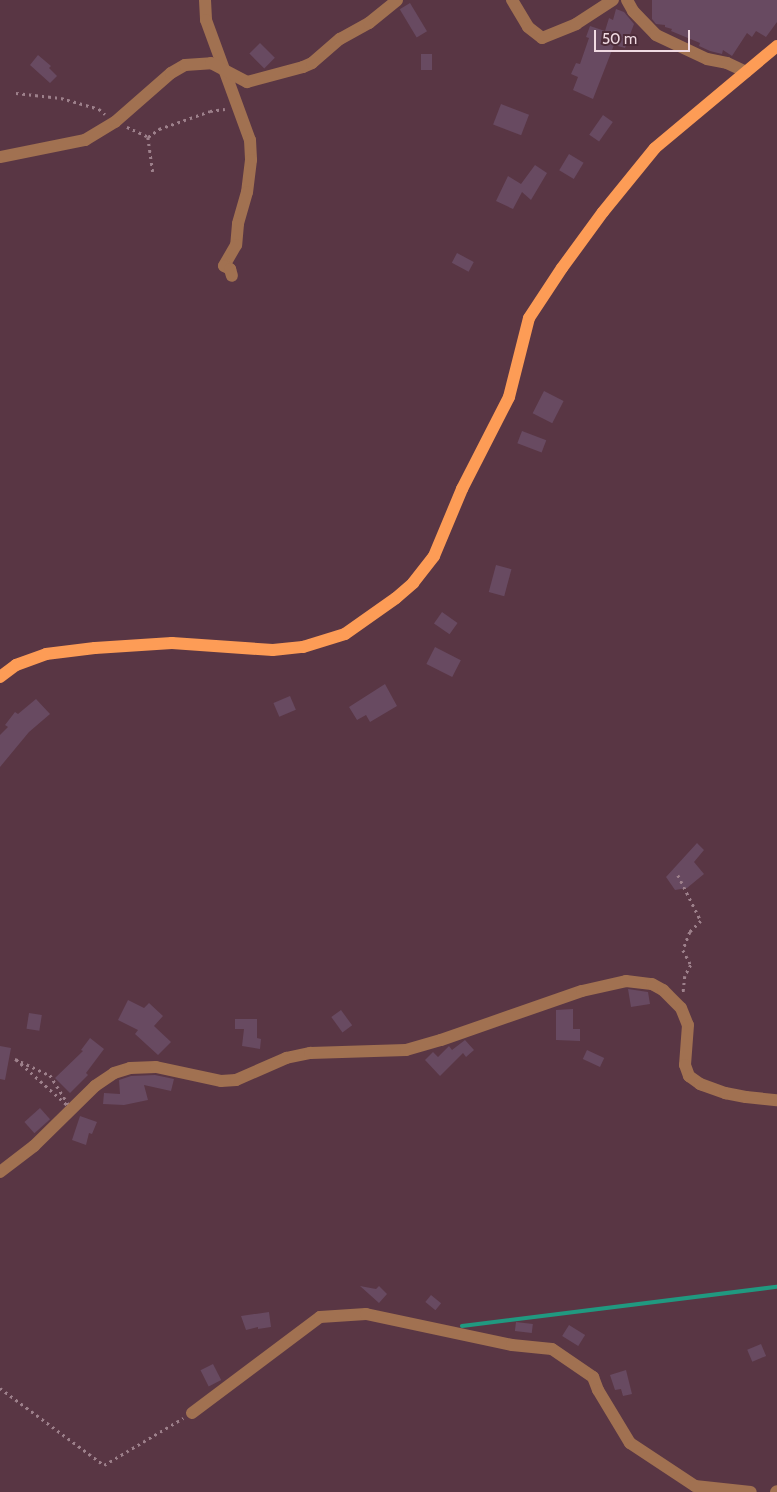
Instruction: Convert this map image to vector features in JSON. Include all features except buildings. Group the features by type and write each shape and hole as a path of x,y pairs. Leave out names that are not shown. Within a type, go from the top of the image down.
{"main road":[{"path":"0,677 16,665 38,656 86,648 172,643 273,650 303,647 345,634 396,598 413,583 434,556 462,489 508,397 525,327 540,301 603,212 641,163 655,148 777,46"}],"street":[{"path":"205,0 206,20 250,140 251,160 236,245 224,266 230,269 232,276"},
{"path":"0,157 85,140 115,122 171,74 185,65 211,63 225,68 235,77 247,82 303,67 312,63 340,39 369,23 397,0"},
{"path":"512,0 528,27 542,38 576,24 612,0"},
{"path":"628,0 633,11 656,35 707,59 727,63 746,72"},
{"path":"0,1172 34,1146 101,1081 114,1073 130,1068 156,1067 221,1081 236,1080 286,1058 325,1052 406,1050 425,1046 514,1013 612,983 641,981 652,984 663,990 680,1008 688,1025 685,1065 689,1076 700,1084 725,1093 777,1100"},
{"path":"192,1413 320,1317 366,1314 512,1345 552,1349 593,1377 598,1390 630,1443 695,1486 751,1492"}],"path":[{"path":"148,137 159,129 210,111 237,108"},
{"path":"678,875 701,921 690,932 683,950 690,965 685,976 680,1008"},
{"path":"15,1059 50,1075 71,1109 22,1065 15,1059"},
{"path":"0,1388 104,1465 177,1422"}],"waterway":[{"path":"462,1326 777,1287"}]}
